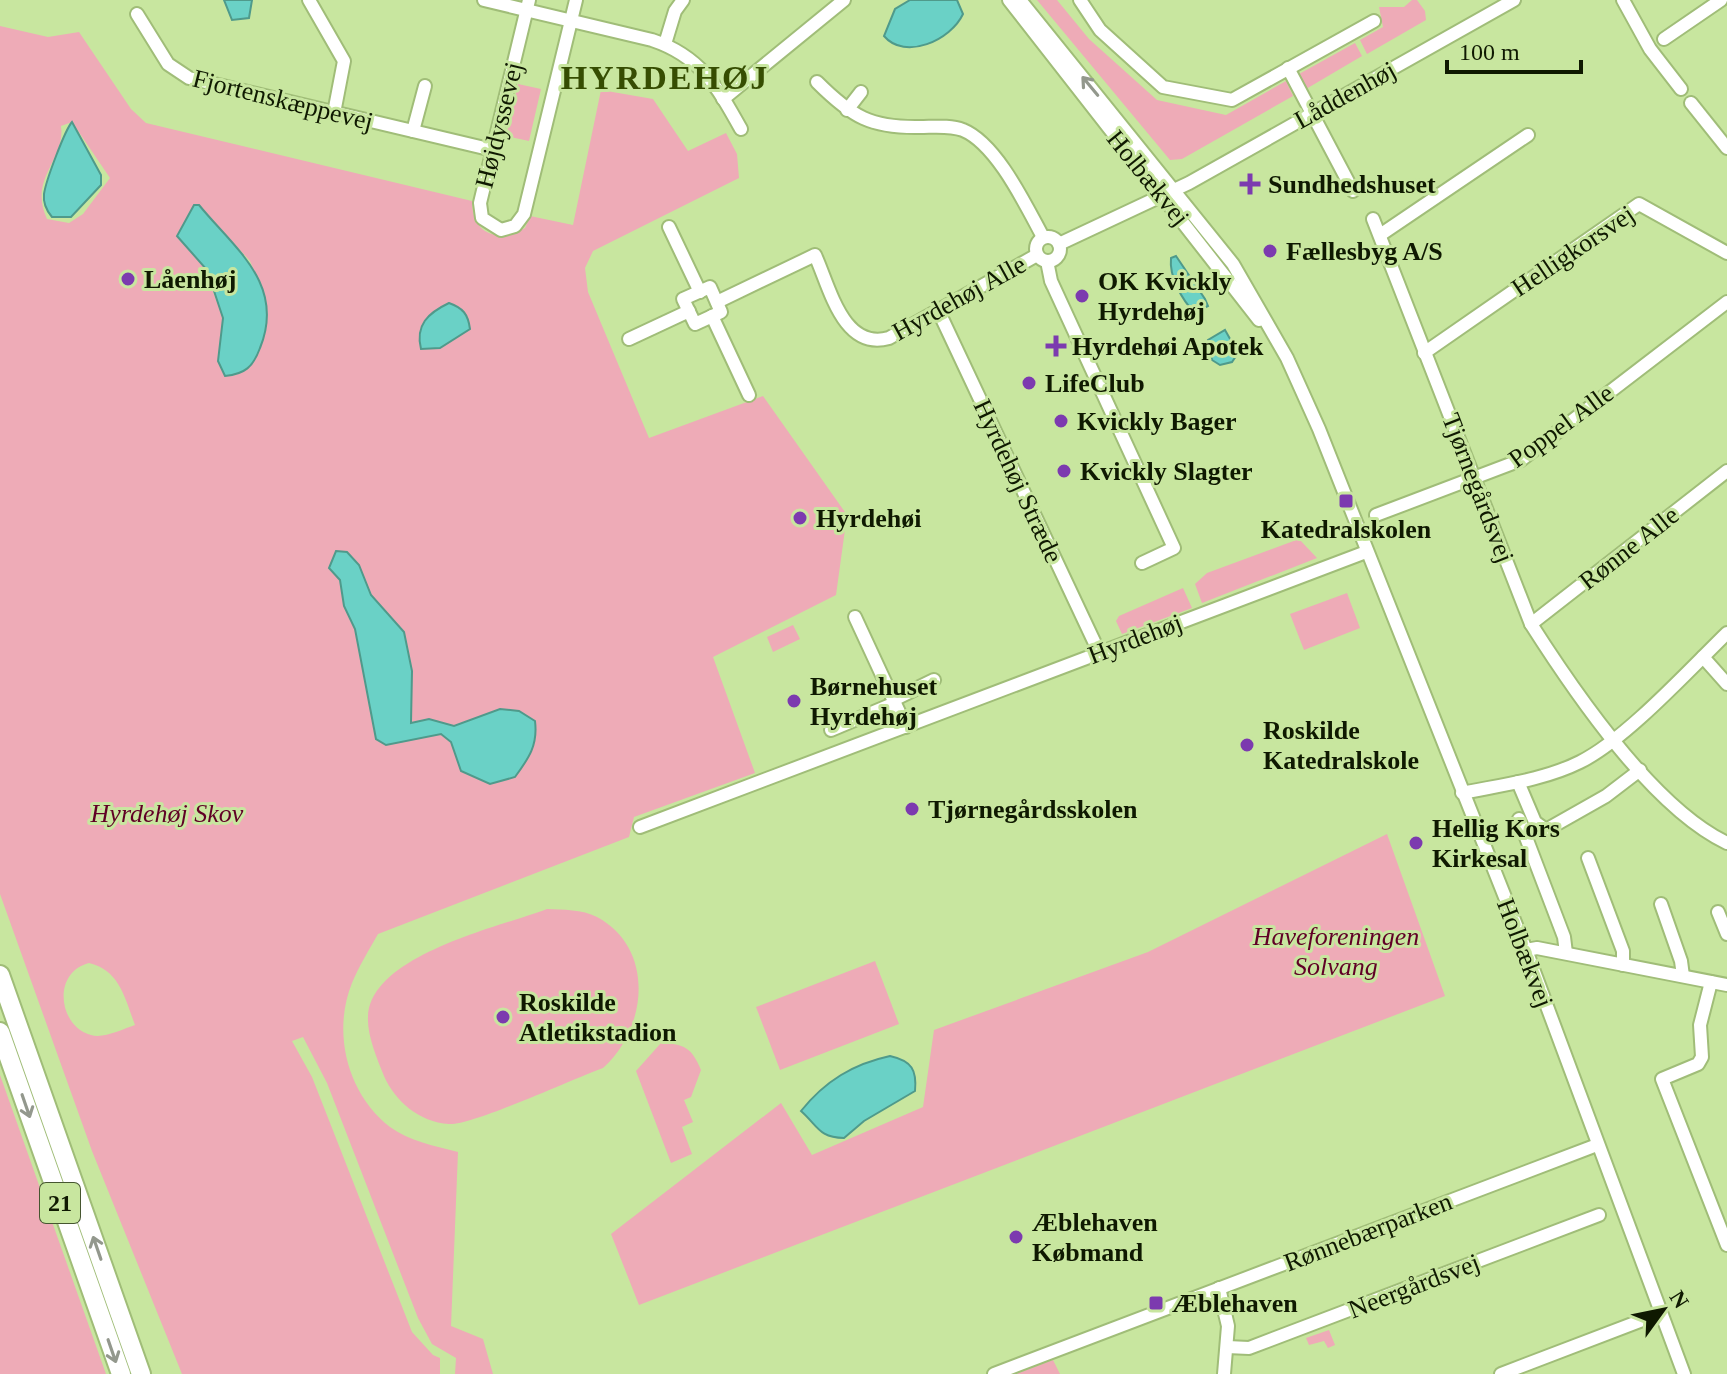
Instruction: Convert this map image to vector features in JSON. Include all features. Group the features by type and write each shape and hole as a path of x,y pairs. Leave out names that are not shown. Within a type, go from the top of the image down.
{"highway":[{"name":"21","path":"0,975 141,1374"},
{"name":"21","path":"0,1032 121,1374"}],"street":[{"path":"309,0 344,61 334,113"},
{"path":"484,0 528,5 571,21 665,44 694,60 741,129"},
{"name":"Højdyssevej","path":"528,5 480,211 487,224 508,229 524,214 576,0"},
{"path":"665,44 675,11 683,0"},
{"path":"723,99 844,0"},
{"name":"Holbækvej","path":"1009,0 1169,193"},
{"name":"Holbækvej","path":"1020,0 1169,193 1287,358 1319,429 1526,950 1684,1374"},
{"path":"1080,0 1100,30 1163,87 1232,100 1374,21"},
{"name":"Låddenhøj","path":"1169,193 1514,0"},
{"path":"1623,0 1650,49 1681,89"},
{"path":"1664,39 1721,0"},
{"name":"Fjortenskæppevej","path":"137,14 168,64 178,74 493,150"},
{"path":"1288,68 1353,191"},
{"path":"817,82 847,110 862,119 889,128 947,127 971,135 991,154 1043,237"},
{"path":"413,131 425,86"},
{"path":"847,110 861,92"},
{"path":"1691,103 1727,148"},
{"path":"1380,235 1528,135"},
{"name":"Hyrdehøj Alle","path":"1059,244 1169,193"},
{"name":"Helligkorsvej","path":"1424,353 1639,204 1727,253"},
{"name":"Tjørnegårdsvej","path":"1373,219 1531,624 1567,682 1640,770 1671,803 1727,843"},
{"path":"669,227 700,292"},
{"path":"1043,237 1052,238 1059,244 1058,256 1042,258 1037,243 1043,237"},
{"name":"Hyrdehøj Alle","path":"717,302 815,255 848,326 866,340 889,338 1042,258 1174,548 1142,563"},
{"path":"710,287 721,312 695,324 683,299 700,292 710,287"},
{"name":"Poppel Alle","path":"1376,515 1521,460 1727,302"},
{"name":"Hyrdehøj Stræde","path":"938,310 1099,652"},
{"path":"629,339 689,311"},
{"path":"712,316 749,395"},
{"name":"Rønne Alle","path":"1531,624 1727,471"},
{"name":"Hyrdehøj","path":"640,827 1366,552"},
{"path":"872,620 857,622 906,727"},
{"path":"1462,793 1518,782 1578,764 1614,739 1727,633"},
{"path":"1703,657 1727,684"},
{"path":"831,730 934,680"},
{"path":"1518,782 1535,822 1546,830 1606,796 1640,770"},
{"path":"1519,819 1564,937 1566,953"},
{"path":"1588,858 1623,951 1623,965"},
{"path":"1661,904 1681,961 1683,976"},
{"path":"1718,912 1727,934"},
{"path":"1526,950 1537,948 1566,953 1727,985"},
{"path":"1711,982 1700,1025 1702,1057 1698,1064 1662,1079 1727,1245"},
{"name":"Rønnebærparken","path":"994,1374 1597,1145"},
{"name":"Neergårdsvej","path":"1227,1347 1249,1348 1599,1215"},
{"path":"1219,1288 1228,1326 1224,1374"},
{"path":"1501,1374 1661,1313"}],"green space":[{"path":"1037,0 1057,0 1089,39 1157,100 1226,115 1286,81 1293,96 1182,159 1170,160"},
{"path":"1417,0 1425,11 1426,20 1367,54 1360,40 1383,27 1379,7 1404,7"},
{"name":"Hyrdehøj Skov","path":"0,26 48,37 79,32 131,109 146,123 472,201 473,213 482,229 497,235 525,228 530,216 573,225 601,90 653,99 688,151 726,133 737,154 739,178 593,251 585,268 588,292 649,438 763,396 847,515 836,595 713,657 755,773 634,817 629,837 378,934 355,977 346,1002 343,1022 347,1061 363,1097 375,1113 397,1132 458,1152 451,1326 483,1339 493,1374 455,1374 456,1358 432,1344 418,1318 327,1083 303,1037 292,1041 312,1077 412,1332 433,1355 440,1358 440,1374 182,1374 92,1151 0,894","holes":["72,122 110,178 83,214 69,223 47,219 42,192 58,149 61,126","199,205 250,261 264,295 218,361 223,318 210,284","89,963 108,972 120,987 135,1025 101,1036 80,1030 66,1011 64,1000 64,988 77,969"]},
{"path":"1355,43 1362,56 1306,89 1299,74"},
{"path":"518,84 541,89 529,141 506,136"},
{"path":"1299,539 1317,558 1202,603 1195,584 1207,573"},
{"path":"1183,588 1192,608 1122,634 1116,621 1119,616"},
{"path":"1347,593 1360,628 1304,650 1290,614"},
{"path":"793,625 800,639 773,652 767,637"},
{"name":"Haveforeningen Solvang","path":"1387,834 1445,996 639,1305 611,1234 781,1103 812,1155 923,1107 934,1030 1148,952"},
{"name":"Roskilde Atletikstadion","path":"547,909 591,914 616,931 629,949 639,990 636,1012 618,1052 603,1068 478,1118 449,1124 418,1115 395,1094 376,1055 368,1024 374,995 390,976 441,946"},
{"path":"875,961 899,1024 780,1070 756,1007"},
{"path":"661,1043 687,1049 701,1070 691,1097 684,1100 693,1122 682,1127 692,1154 671,1163 636,1071"},
{"path":"0,1075 106,1374 0,1374"},
{"path":"1329,1330 1335,1345 1328,1348 1324,1341 1309,1345 1306,1338"},
{"path":"1053,1360 1060,1374 1016,1374"}],"water":[{"path":"224,0 252,0 249,18 232,20"},
{"path":"910,0 957,0 963,14 949,32 938,39 915,47 904,47 884,36 895,9"},
{"path":"72,122 101,175 101,185 71,217 52,217 45,206 44,194 56,156"},
{"path":"194,205 199,205 241,252 261,286 266,305 266,325 257,355 251,365 232,375 225,376 218,361 223,318 207,270 177,236"},
{"path":"1176,256 1208,306 1195,313 1185,302 1174,280 1171,258"},
{"path":"449,303 464,312 470,329 440,348 421,349 420,333 425,321"},
{"path":"1225,330 1238,353 1232,362 1220,365 1212,360 1208,340"},
{"path":"336,551 347,552 359,565 371,595 404,632 412,671 411,723 429,719 454,726 500,709 519,711 535,721 531,751 515,777 490,784 461,771 451,742 441,734 386,745 376,739 355,629 344,606 340,580 329,568"},
{"path":"890,1056 912,1068 915,1091 864,1121 844,1138 824,1133 801,1111 841,1075"}],"place":[{"name":"Sundhedshuset","path":"1250,184"},
{"name":"Fællesbyg A/S","path":"1270,251"},
{"name":"Låenhøj","path":"128,279"},
{"name":"OK Kvickly Hyrdehøj","path":"1082,296"},
{"name":"Hyrdehøi Apotek","path":"1056,346"},
{"name":"LifeClub","path":"1029,383"},
{"name":"Kvickly Bager","path":"1061,421"},
{"name":"Kvickly Slagter","path":"1064,471"},
{"name":"Katedralskolen","path":"1346,501"},
{"name":"Hyrdehøi","path":"800,518"},
{"name":"Børnehuset Hyrdehøj","path":"794,701"},
{"name":"Roskilde Katedralskole","path":"1247,745"},
{"name":"Tjørnegårdsskolen","path":"912,809"},
{"name":"Hellig Kors Kirkesal","path":"1416,843"},
{"name":"Roskilde Atletikstadion","path":"503,1017"},
{"name":"Æblehaven Købmand","path":"1016,1237"},
{"name":"Æblehaven","path":"1156,1303"}],"district":[{"name":"HYRDEHØJ","path":"665,77"}]}
